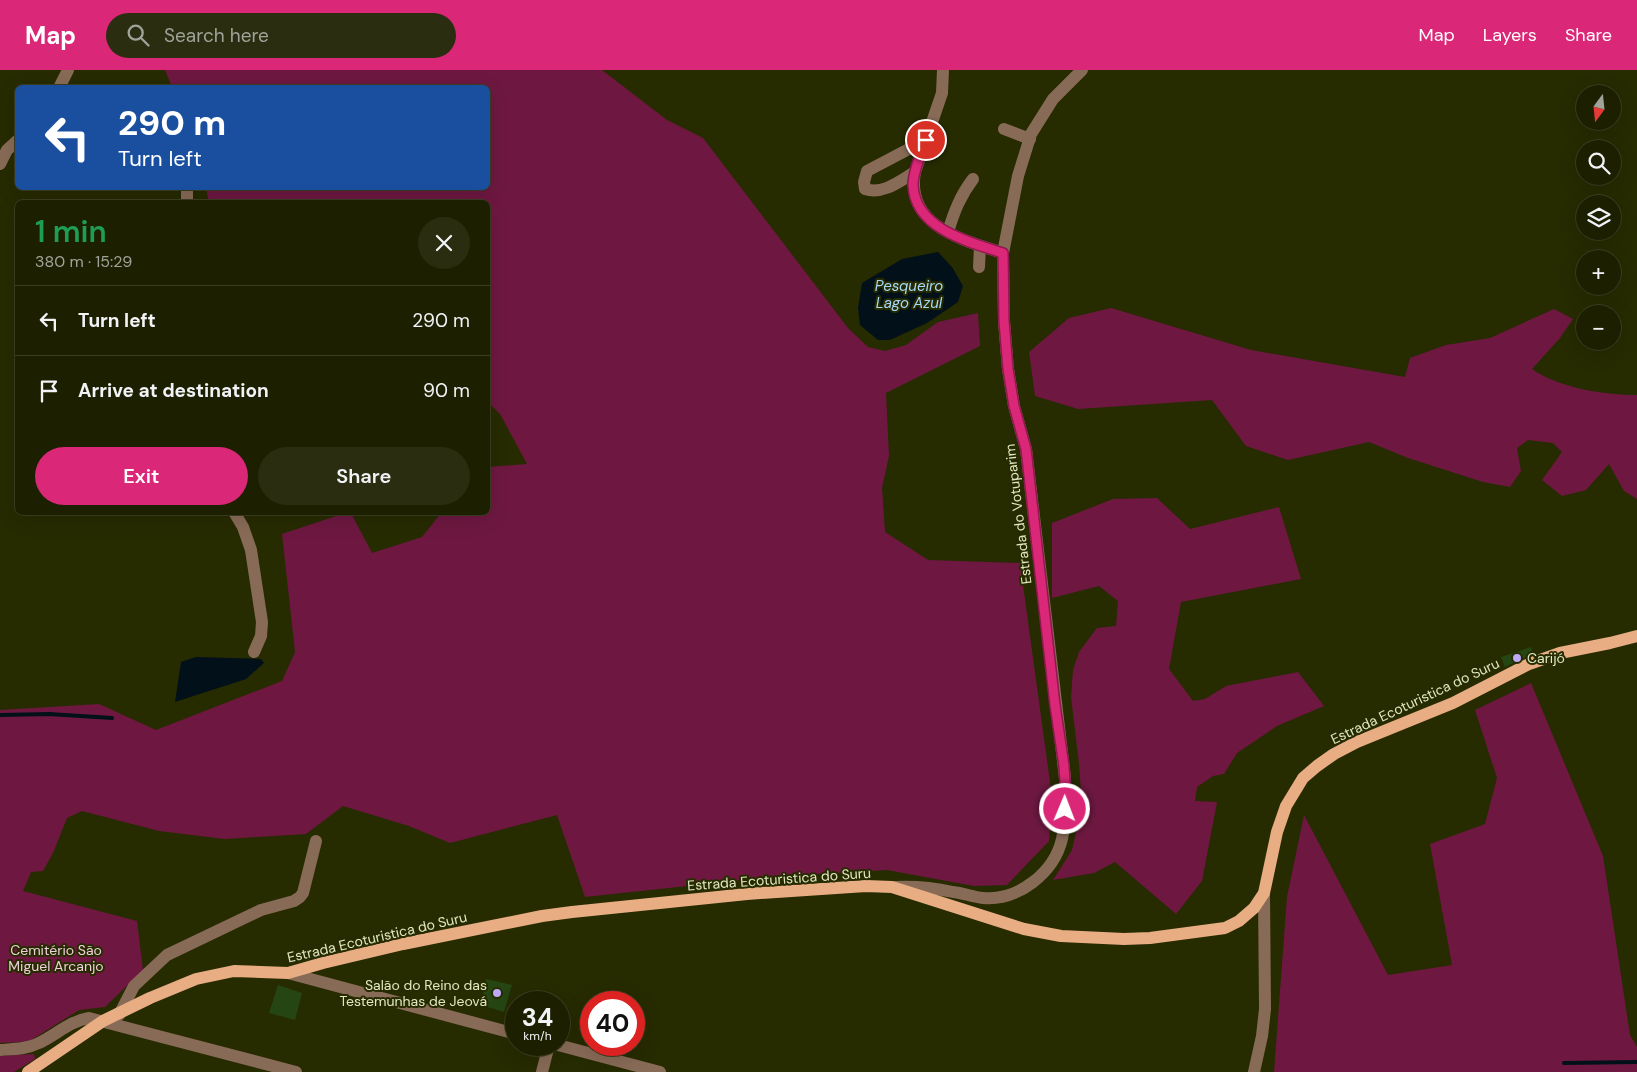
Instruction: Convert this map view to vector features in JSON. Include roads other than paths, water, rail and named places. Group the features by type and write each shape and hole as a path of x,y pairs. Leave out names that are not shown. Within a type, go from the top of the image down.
{"main road":[{"name":"Estrada Ecoturistica do Suru","path":"28,1072 103,1021 119,1015 150,998 196,980 234,971 288,973 395,946 552,915 747,894 866,886 892,887 1024,929 1061,936 1099,939 1150,938 1225,928 1239,921 1254,908 1264,893 1277,832 1286,806 1302,778 1334,754 1357,742 1453,703 1530,664 1560,653 1637,636"}],"street":[{"path":"60,85 68,70"},
{"path":"943,70 942,93 915,172 913,183 915,196 922,210 942,230 980,246 1003,253"},
{"name":"Estrada do Votuparim","path":"892,887 924,887 983,898 1001,897 1027,887 1040,875 1056,853 1062,839 1066,798 1064,770 1026,449 1014,406 1008,369 1004,321 1003,253 1018,176 1030,139 1042,114 1053,99 1082,70"},
{"path":"1004,129 1030,139"},
{"path":"915,172 881,191 873,192 865,189 864,182 867,172 926,140"},
{"path":"0,164 7,150 15,143"},
{"path":"948,232 957,203 974,179"},
{"path":"979,267 980,246"},
{"path":"236,515 243,527 251,550 262,622 262,636 254,652"},
{"path":"119,1015 134,986 167,955 262,910 294,901 300,897 303,893 316,841"},
{"path":"1254,1072 1262,1036 1265,1009 1264,893"},
{"path":"288,973 505,1031"},
{"path":"134,986 150,998"},
{"path":"0,1050 31,1047 81,1019 89,1018 296,1072"},
{"path":"570,1048 660,1072"},
{"path":"542,1072 546,1056"}],"water":[{"name":"Pesqueiro Lago Azul","path":"938,252 952,267 963,286 958,302 927,323 890,340 878,340 860,325 858,308 862,283 902,259"},
{"path":"196,657 261,659 264,663 246,679 175,702 181,662"}],"waterway":[{"path":"0,715 49,714 112,718"},
{"path":"1564,1063 1637,1062"}],"place":[{"name":"Carijó","path":"1517,658"},
{"name":"Salão do Reino das Testemunhas de Jeová","path":"497,993"}],"park label":[{"name":"Cemitério São Miguel Arcanjo","path":"56,958"}]}
